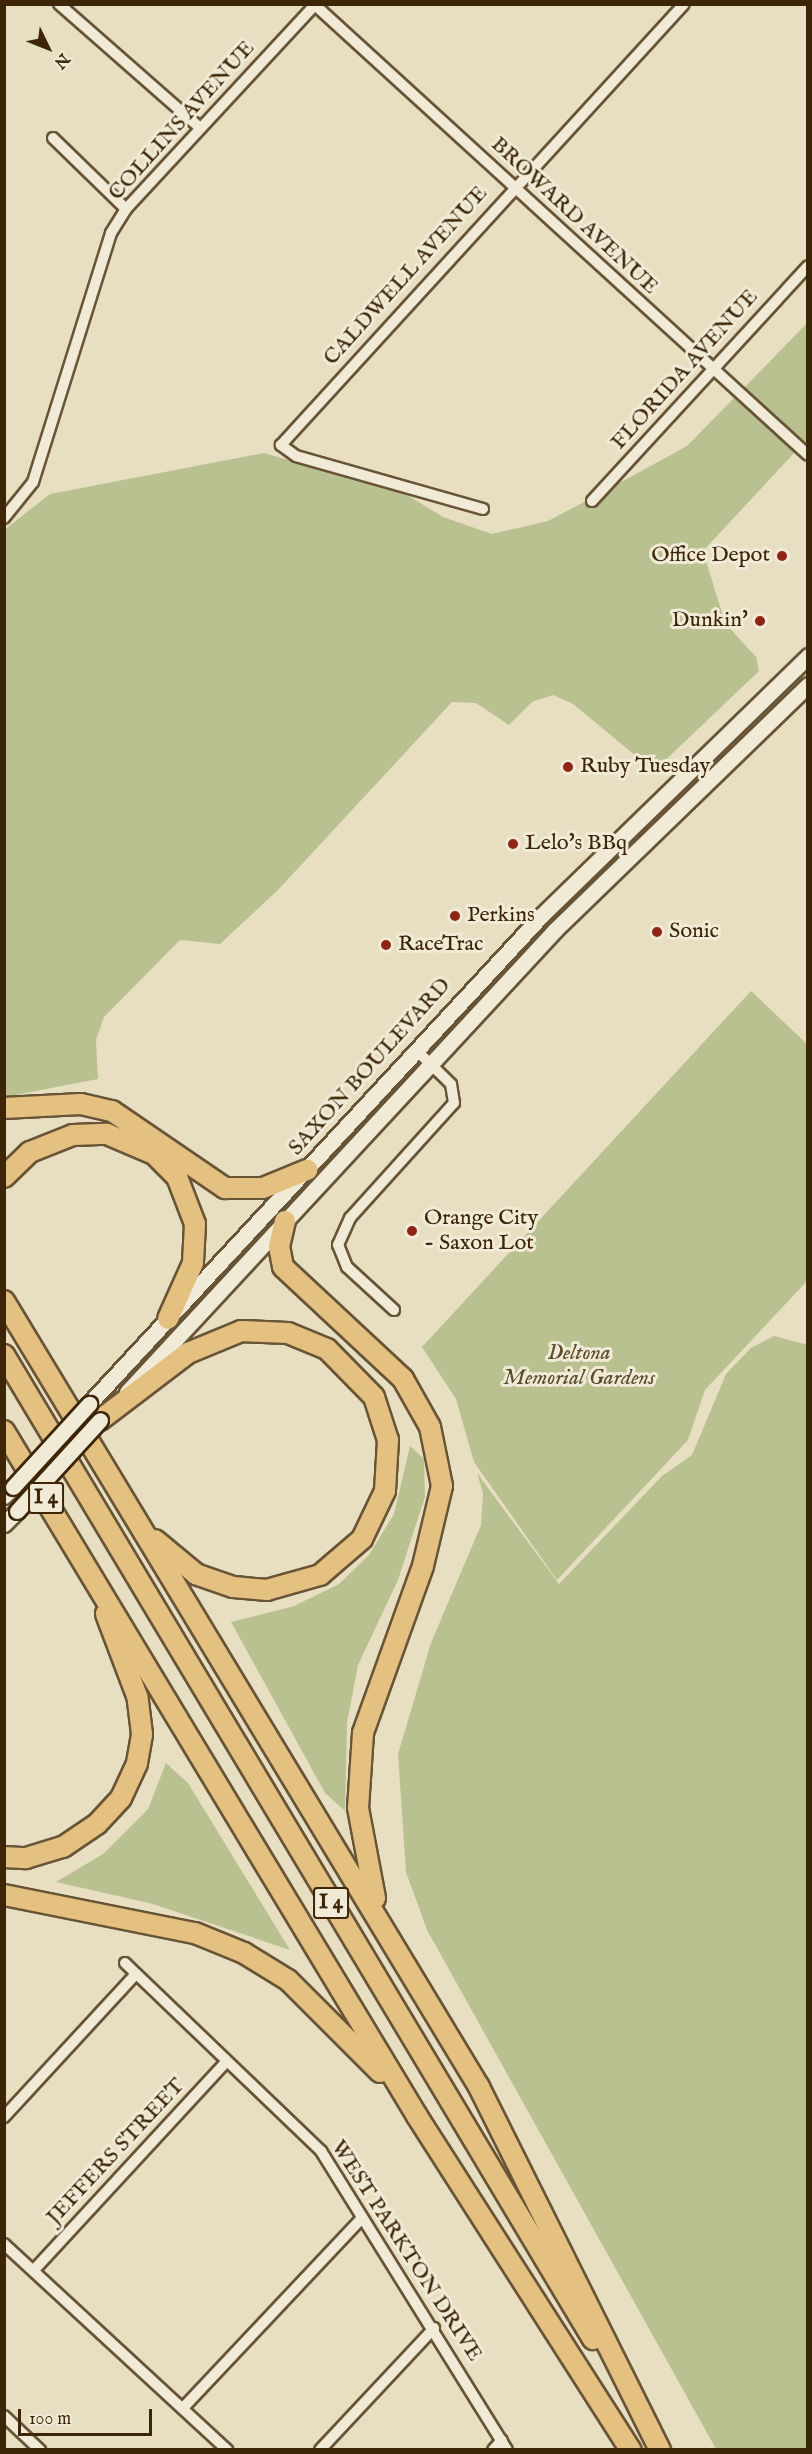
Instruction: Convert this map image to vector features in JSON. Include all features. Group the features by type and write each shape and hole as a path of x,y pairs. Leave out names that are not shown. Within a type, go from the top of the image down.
{"highway":[{"path":"4,1108 81,1104 112,1111 225,1188 263,1188 307,1170"},
{"path":"4,1177 30,1152 73,1136 107,1134 154,1154 177,1177 195,1224 193,1263 168,1320"},
{"path":"285,1221 279,1246 283,1267 403,1379 430,1428 442,1486 423,1566 363,1733 358,1808 366,1876 394,1948"},
{"path":"4,1301 123,1494 510,2141 659,2450"},
{"path":"95,1412 206,1342 264,1330 309,1340 340,1359 364,1381 385,1425 388,1473 372,1524 334,1566 286,1588 249,1590 196,1574 155,1539 123,1494"},
{"name":"I 4","path":"4,1355 659,2450"},
{"name":"I 4","path":"4,1431 88,1566 417,2116 631,2450"},
{"path":"4,1857 26,1858 63,1847 97,1824 121,1798 137,1763 142,1734 137,1696 88,1566"},
{"path":"4,1895 195,1933 244,1953 288,1980 344,2032 417,2116"}],"main road":[{"name":"SAXON BOULEVARD","path":"4,1524 168,1320 415,1049 650,804 807,656"},
{"name":"SAXON BOULEVARD","path":"9,1491 95,1412 285,1221 640,843 807,685"},
{"path":"665,819 666,804 683,772"},
{"path":"640,843 650,804"}],"street":[{"path":"59,4 200,128"},
{"name":"CALDWELL AVENUE","path":"483,509 296,456 281,444 684,4"},
{"name":"COLLINS AVENUE","path":"4,518 33,482 111,233 126,209 316,5"},
{"name":"BROWARD AVENUE","path":"316,5 807,455"},
{"path":"53,138 126,209"},
{"name":"FLORIDA AVENUE","path":"592,501 807,266"},
{"path":"394,1310 347,1267 338,1245 350,1218 454,1103 451,1084 415,1049"},
{"name":"WEST PARKTON DRIVE","path":"125,1963 321,2151 361,2219 434,2328 505,2445"},
{"path":"4,2117 135,1975"},
{"name":"JEFFERS STREET","path":"33,2270 227,2061"},
{"path":"183,2408 361,2219"},
{"path":"4,2244 226,2450"},
{"path":"320,2450 434,2328"},
{"path":"4,2416 40,2450"},
{"path":"493,2450 505,2445"}],"green space":[{"path":"807,323 808,439 803,445 742,390"},
{"path":"735,397 796,451 703,551 725,623 756,657 759,671 654,771 573,704 553,695 532,702 509,725 476,703 452,702 278,890 220,944 180,940 104,1017 96,1040 98,1079 5,1097 4,530 50,494 264,453 404,493 443,517 492,534 548,521 586,501 593,508 612,487 687,446"},
{"name":"Deltona Memorial Gardens","path":"751,991 807,1044 807,1281 705,1390 688,1440 557,1580 474,1462 456,1399 422,1347"},
{"path":"774,1336 808,1345 807,2449 716,2449 427,1930 406,1872 398,1754 431,1643 481,1525 483,1493 477,1473 559,1584 662,1476 692,1455 726,1374 751,1348"},
{"path":"410,1446 424,1459 425,1497 398,1580 358,1665 347,1723 345,1811 325,1793 231,1622 294,1606 339,1584 369,1555 394,1514"},
{"path":"166,1763 188,1783 290,1950 153,1904 56,1882 103,1854 148,1809"}],"place":[{"name":"Office Depot","path":"782,556"},
{"name":"Dunkin'","path":"760,621"},
{"name":"Ruby Tuesday","path":"568,767"},
{"name":"Lelo's BBq","path":"513,844"},
{"name":"Perkins","path":"455,916"},
{"name":"Sonic","path":"657,932"},
{"name":"RaceTrac","path":"386,945"},
{"name":"Orange City - Saxon Lot","path":"412,1231"}]}
